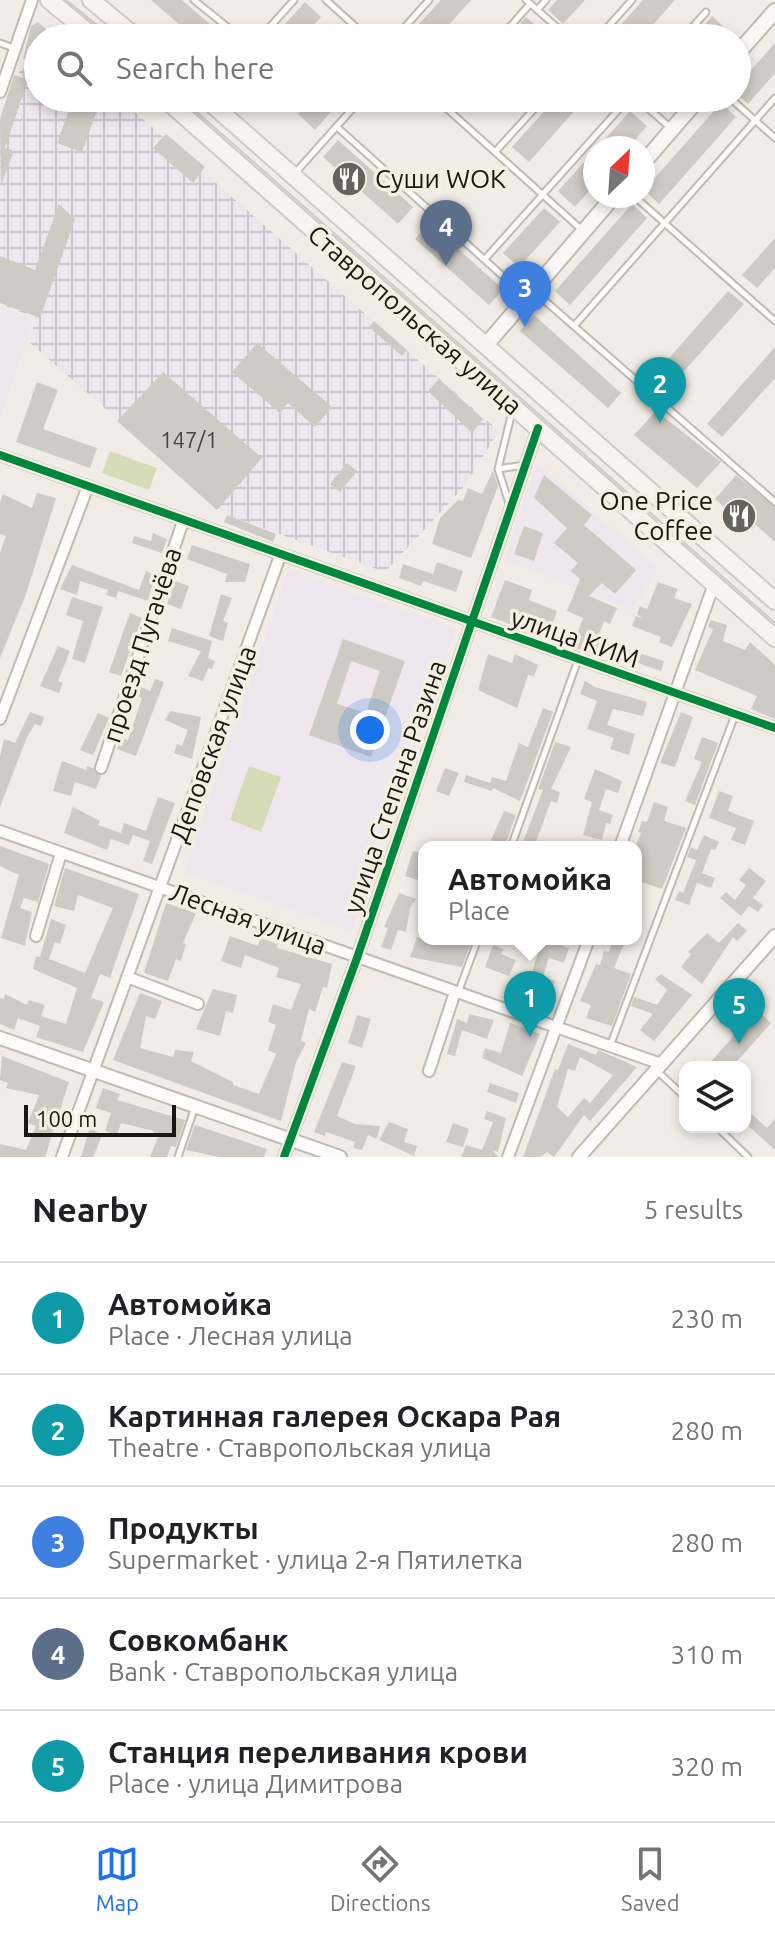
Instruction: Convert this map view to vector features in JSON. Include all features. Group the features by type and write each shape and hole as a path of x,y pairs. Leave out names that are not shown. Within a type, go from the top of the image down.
{"main road":[{"path":"49,0 78,24"},
{"path":"91,0 120,24"},
{"path":"751,38 775,11"},
{"name":"Ставропольская улица","path":"180,112 775,638"},
{"name":"Ставропольская улица","path":"221,112 775,601"},
{"path":"655,149 687,112"},
{"path":"486,345 604,208"}],"street":[{"path":"0,92 32,0"},
{"name":"улица Степана Разина","path":"284,1157 357,958 538,428"},
{"name":"улица КИМ","path":"0,455 775,728"},
{"path":"0,719 88,486"},
{"name":"проезд Пугачёва","path":"101,768 183,521"},
{"name":"Деповская улица","path":"62,1157 280,556"},
{"path":"622,841 714,584"},
{"name":"Лесная улица","path":"0,831 659,1067"},
{"path":"36,936 61,853"},
{"path":"579,1157 775,936"},
{"path":"508,1157 587,945"},
{"path":"127,977 198,1004"},
{"path":"429,1071 457,993"},
{"path":"0,1038 340,1157"}],"lane":[{"path":"194,0 224,24"},
{"path":"273,24 294,0"},
{"path":"326,0 353,24"},
{"path":"334,7 340,0"},
{"path":"408,24 429,0"},
{"path":"537,10 546,0"},
{"path":"611,24 632,0"},
{"path":"511,24 528,2 553,24"},
{"path":"695,24 706,12"},
{"path":"0,43 15,48"},
{"path":"574,326 775,98"},
{"path":"293,175 350,112"},
{"path":"454,112 584,231"},
{"path":"495,152 531,112"},
{"path":"485,259 616,112"},
{"path":"652,112 672,130"},
{"path":"745,112 775,138"},
{"path":"337,127 485,259 574,326 775,502"},
{"path":"648,208 775,321"},
{"path":"511,507 498,469 514,407"},
{"path":"498,469 524,465"},
{"path":"513,841 578,660"},
{"path":"610,1047 736,714"},
{"path":"457,993 476,945"},
{"path":"659,1067 679,1090"},
{"path":"178,1157 195,1106"},
{"path":"723,1133 748,1157"}],"shaded area":[{"path":"24,68 24,112 135,112 499,431 463,488 385,572 227,515 29,342 36,317 0,305 0,127 18,73"},
{"path":"0,307 34,318 0,420"},
{"path":"536,462 658,568 632,610 505,560"},
{"path":"288,570 456,628 352,931 184,872"}],"green space":[{"path":"110,451 157,468 149,490 102,473"},
{"path":"249,766 281,777 261,832 230,820"}],"building":[{"path":"151,0 182,0 210,24 179,24"},
{"path":"441,0 471,0 450,24 419,24"},
{"path":"557,0 585,0 563,24 548,10"},
{"path":"643,0 675,0 654,24 622,24"},
{"path":"305,2 321,17 315,24 285,24"},
{"path":"712,16 720,24 705,24"},
{"path":"526,17 534,24 520,24"},
{"path":"775,43 775,73 751,101 751,70"},
{"path":"14,75 24,79 24,92 5,148 14,151 1,185 0,119"},
{"path":"68,112 97,112 82,152 57,143"},
{"path":"300,112 331,112 315,130 298,114"},
{"path":"543,112 574,112 529,162 512,147"},
{"path":"629,112 647,126 638,136 608,136"},
{"path":"713,112 731,112 736,117 659,204 655,200 655,178"},
{"path":"166,134 205,167 193,183 153,148"},
{"path":"338,140 413,207 398,224 323,157"},
{"path":"583,163 583,198 575,207 558,191"},
{"path":"59,204 75,219 40,318 0,303 0,256 35,270"},
{"path":"544,208 560,222 519,267 503,253"},
{"path":"628,208 636,208 647,218 570,305 555,291"},
{"path":"429,223 503,289 489,305 415,239"},
{"path":"775,238 775,268 757,288 742,275"},
{"path":"728,291 744,304 670,387 655,374"},
{"path":"534,315 621,393 608,408 520,331"},
{"path":"374,321 407,350 402,356 369,327"},
{"path":"257,343 332,407 315,427 288,403 280,413 232,372"},
{"path":"775,347 775,378 722,437 707,424"},
{"path":"163,372 262,458 217,510 117,421"},
{"path":"439,379 483,419 472,433 428,391"},
{"path":"37,382 58,390 43,429 97,448 90,468 16,442"},
{"path":"656,411 721,462 697,488 634,435"},
{"path":"347,463 357,471 340,492 330,484"},
{"path":"493,471 498,486 471,558 432,544 440,518 458,500 463,501 468,488 482,494"},
{"path":"544,475 592,515 584,525 636,570 615,594 602,583 589,596 617,608 610,624 604,621 597,640 664,661 661,671 594,648 592,653 570,647 491,617 505,580 532,590 529,600 557,611 551,628 576,637 583,618 567,611 580,579 571,571 578,563 554,543 567,528 534,498"},
{"path":"736,475 775,507 775,542 756,525 751,530 715,499"},
{"path":"37,493 56,498 26,594 0,658 0,553 6,536 0,534 0,502 3,494 32,508"},
{"path":"227,515 276,534 273,542 224,522"},
{"path":"524,526 543,533 534,561 514,554"},
{"path":"153,533 167,539 162,553 132,543 134,536 151,541"},
{"path":"192,545 250,564 245,582 225,582 227,574 187,559"},
{"path":"437,562 463,571 456,592 423,581 421,586 399,578 403,564 433,574"},
{"path":"72,565 139,590 146,571 155,575 148,601 118,591 116,598 106,595 108,590 80,581 77,595 60,589"},
{"path":"175,581 189,586 181,609 167,604"},
{"path":"658,582 678,589 674,598 692,604 672,647 659,642 661,637 632,626 636,616 643,619 637,614 640,606 647,609"},
{"path":"221,594 232,598 223,621 228,623 223,641 209,636"},
{"path":"72,597 103,607 85,663 72,659 83,621 66,615"},
{"path":"130,613 142,618 121,676 109,672"},
{"path":"711,620 727,625 723,641 745,650 750,642 775,665 775,719 751,709 757,696 695,670 713,629 708,627"},
{"path":"172,628 212,641 208,658 215,661 212,669 208,668 203,681 188,676 201,651 168,641"},
{"path":"343,639 405,661 371,757 309,735","holes":["351,661 380,671 366,713 337,704"]},
{"path":"58,646 70,651 58,681 63,683 59,693 40,686"},
{"path":"488,654 512,663 515,654 538,665 534,676 528,675 517,708 478,690"},
{"path":"155,679 164,682 136,756 117,749 122,738 128,740 142,698 137,696 141,687 150,691"},
{"path":"585,681 595,687 647,702 643,716 613,709 607,725 635,734 629,755 610,749 614,738 587,729 597,701 580,694"},
{"path":"543,708 553,712 520,801 493,788 492,791 464,782 466,775 490,783 492,777 506,781 519,743 528,747"},
{"path":"170,711 201,717 192,759 174,753 177,744 182,746 188,730 165,720"},
{"path":"30,712 44,717 41,726 35,724 27,737 0,807 0,757 4,739 15,743"},
{"path":"681,712 693,717 675,767 660,763"},
{"path":"98,713 109,718 93,755 80,750"},
{"path":"702,737 718,743 695,805 685,801 702,762 694,759"},
{"path":"555,742 571,747 551,789 560,792 557,803 551,801 536,841 523,841 543,790 538,789"},
{"path":"62,761 86,770 87,766 93,768 101,776 96,789 75,782 71,796 53,791"},
{"path":"445,768 459,773 449,796 436,791"},
{"path":"595,769 622,781 618,793 606,789 599,810 613,815 610,824 606,823 602,840 583,835 592,802 584,799"},
{"path":"719,791 733,796 728,811 754,821 745,845 731,840 736,828 709,818"},
{"path":"158,797 175,803 152,864 143,861 150,841 133,835 129,845 111,839 107,850 64,833 73,807 100,821 98,825 121,833 124,823 146,831"},
{"path":"654,802 668,807 664,821 686,828 662,889 642,882 642,841 638,841 641,833 638,832 642,821 647,822"},
{"path":"504,811 516,815 506,841 491,840"},
{"path":"704,835 719,842 715,850 711,849 702,873 715,878 711,888 697,883 689,905 675,900 679,891 683,893 696,860 687,857 691,847 697,850"},
{"path":"0,846 49,864 38,902 24,898 20,908 32,912 25,946 1,938 19,875 0,866"},
{"path":"413,851 418,852 417,880 405,876"},
{"path":"65,868 139,894 110,978 100,974 91,998 104,1002 83,1052 36,1037 40,1026 18,1018 14,1030 0,1024 0,998 4,999 5,994 27,1005 29,1000 45,1005 41,1016 66,1024 77,988 33,969 36,956 40,957 51,919 66,925 60,944 55,942 49,959 85,973 113,908 78,895 74,911 54,906"},
{"path":"749,868 766,881 753,898 763,905 758,912 749,906 741,916 720,898 726,892 735,900 746,885 739,880"},
{"path":"399,893 416,899 410,908 406,932 398,930 391,950 381,947 388,928 384,927"},
{"path":"166,903 196,913 183,943 186,944 181,961 176,959 168,981 144,973"},
{"path":"738,923 747,931 737,941 733,937 702,984 681,967 691,954 688,952 707,933 719,943"},
{"path":"230,936 258,946 260,938 278,944 277,948 332,964 327,988 323,987 315,1012 309,1009 301,1041 306,1043 296,1062 281,1121 113,1060 140,993 162,1001 155,1019 146,1016 140,1048 173,1057 175,1050 194,1052 191,1061 233,1082 233,1085 259,1094 276,1054 268,1050 276,1025 268,1022 273,1004 291,1010 301,984 276,977 279,968 245,955 241,968 221,961"},
{"path":"417,937 418,945 470,945 462,967 410,957"},
{"path":"493,945 504,949 501,954 516,960 509,976 485,967"},
{"path":"540,945 569,948 564,963 549,958 543,976 555,981 549,1000 520,990 518,995 508,992 513,978 529,983"},
{"path":"612,945 624,945 614,968 631,974 612,1026 586,1018 591,1005 580,1001 596,964 600,965 604,951 609,952"},
{"path":"661,974 692,995 654,1041 640,1030 653,1014 631,1006 634,997 657,1005 667,990 655,979"},
{"path":"213,989 237,995 233,1013 226,1011 220,1036 196,1029"},
{"path":"757,1010 771,1023 737,1061 711,1061"},
{"path":"469,1014 494,1020 487,1039 462,1030 455,1056 447,1054 457,1019 467,1023"},
{"path":"357,1015 371,1019 362,1048 348,1043"},
{"path":"510,1023 540,1034 522,1076 482,1058 485,1048 501,1053"},
{"path":"568,1044 596,1055 598,1050 637,1067 590,1121 584,1115 554,1157 547,1152 540,1157 523,1157 555,1069 558,1070","holes":["580,1057 613,1075 590,1103 584,1098 568,1117 557,1107 568,1069 575,1071"]},
{"path":"2,1056 69,1082 45,1157 0,1157 0,1144 26,1150 36,1126 28,1123 39,1095 6,1088 8,1083 0,1080"},
{"path":"342,1062 356,1066 337,1116 355,1124 380,1126 377,1139 368,1135 362,1150 353,1148 355,1142 326,1132 325,1136 314,1132"},
{"path":"490,1083 519,1093 516,1103 487,1092"},
{"path":"103,1088 120,1094 117,1100 185,1120 176,1147 171,1146 167,1157 150,1157 158,1137 153,1135 154,1131 121,1123 117,1135 105,1131 111,1113 96,1108"},
{"path":"487,1111 506,1118 498,1152 492,1150 499,1157 461,1157 466,1145 482,1150 493,1122 484,1119"},
{"path":"751,1113 767,1128 775,1119 775,1150 751,1128"},
{"path":"389,1122 408,1129 404,1142 417,1146 414,1156 379,1140"},
{"path":"453,1123 469,1129 463,1147 446,1142"},
{"path":"195,1125 267,1149 264,1157 219,1157 186,1150"},
{"path":"90,1127 102,1136 93,1157 81,1157"}],"tram line":[{"path":"66,0 96,24"},
{"path":"197,112 775,623"}],"cycle path":[{"path":"284,1157 357,958 538,428"},
{"path":"0,455 775,728"}],"place":[{"name":"Суши WOK","path":"349,179"},
{"name":"Совкомбанк","path":"446,266"},
{"name":"Продукты","path":"525,327"},
{"name":"Картинная галерея Оскара Рая","path":"660,423"},
{"name":"One Price Coffee","path":"739,516"},
{"name":"Автомойка","path":"530,1037"},
{"name":"Станция переливания крови","path":"739,1044"}]}
